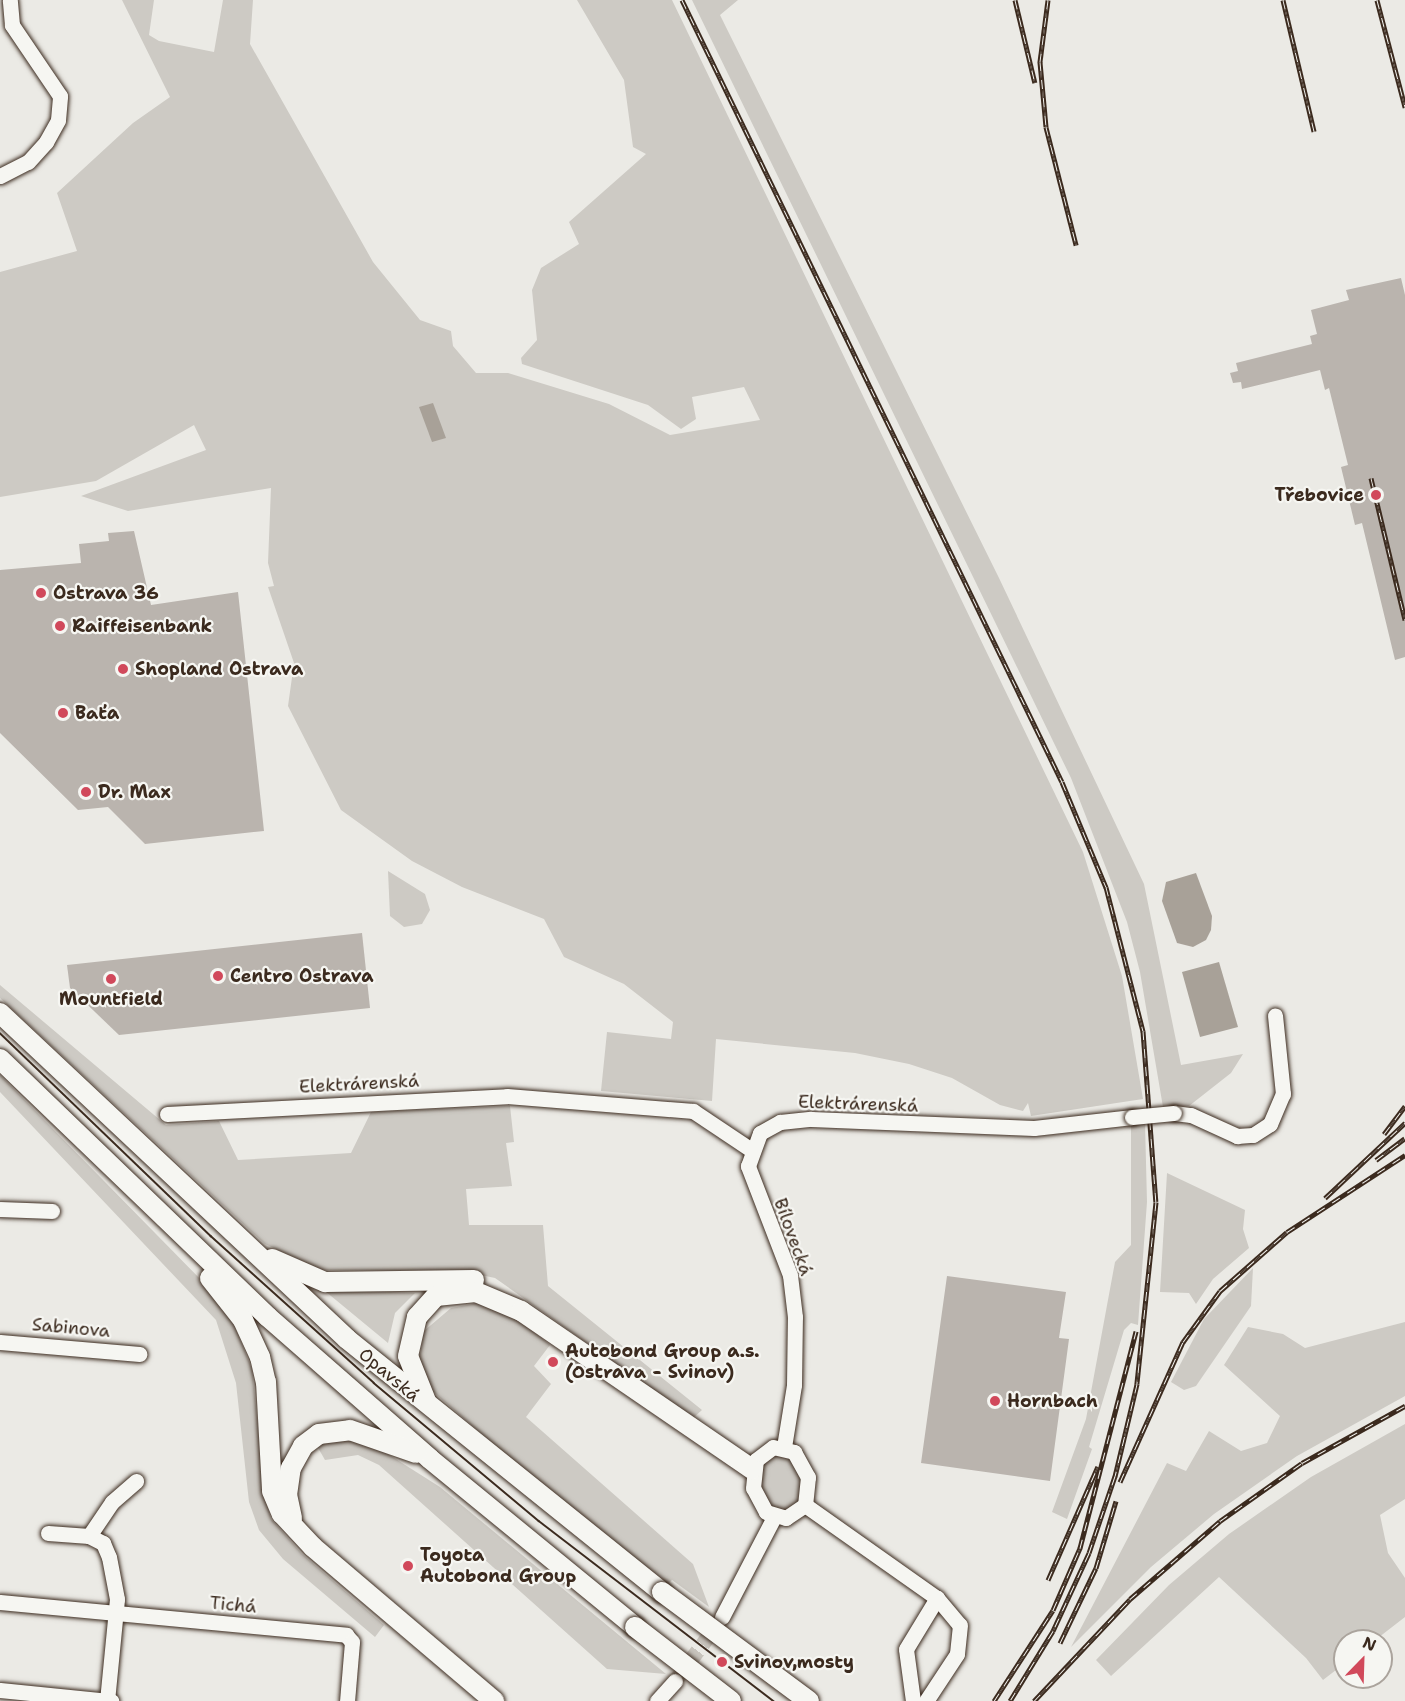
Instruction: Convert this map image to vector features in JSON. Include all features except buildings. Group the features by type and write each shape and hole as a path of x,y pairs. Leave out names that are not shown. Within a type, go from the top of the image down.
{"main road":[{"name":"Opavská","path":"0,1013 238,1239 430,1409 662,1592 809,1701"},
{"name":"Opavská","path":"0,1059 157,1214 430,1459 635,1627 731,1701"},
{"path":"157,1214 225,1295 251,1335 266,1382 272,1491 279,1508 294,1527 494,1701"},
{"path":"238,1239 289,1269 321,1281 457,1279 488,1284 528,1304 577,1349"},
{"path":"430,1409 409,1366 408,1347 417,1317 436,1296 462,1291 490,1296 577,1349 752,1469"},
{"path":"294,1527 287,1495 289,1473 299,1451 319,1434 350,1430 430,1459"}],"street":[{"path":"0,176 28,162 46,142 58,120 60,96 12,25 10,0"},
{"name":"Elektrárenská","path":"167,1114 507,1096 693,1111 750,1149 760,1133 780,1122 811,1119 1034,1128 1174,1113 1191,1115 1237,1136 1253,1135 1270,1124 1282,1094 1275,1015"},
{"name":"Bílovecká","path":"750,1149 748,1166 754,1187 790,1275 794,1385 784,1447"},
{"path":"0,1209 52,1210"},
{"name":"Sabinova","path":"0,1342 139,1354"},
{"path":"784,1447 798,1455 807,1473 805,1505 791,1516 774,1517 757,1500 752,1469 763,1452 784,1447"},
{"path":"89,1536 112,1502 136,1481"},
{"path":"805,1505 937,1598 960,1625 962,1639 926,1701"},
{"path":"722,1617 774,1517"},
{"path":"0,1690 108,1701 116,1613 110,1557 103,1543 89,1536 48,1533"},
{"path":"913,1701 906,1649 937,1598"},
{"name":"Tichá","path":"0,1602 346,1635 352,1642 347,1701"},
{"path":"657,1701 675,1681"}],"shaded area":[{"path":"122,0 154,0 149,35 159,41 214,52 223,0 253,0 250,44 373,262 420,320 451,331 453,346 476,373 508,373 609,404 670,435 760,420 744,387 692,397 696,419 681,429 648,405 522,364 521,358 537,340 532,290 541,268 579,244 569,222 646,154 633,147 624,80 577,0 672,0 1083,852 1122,976 1143,1099 1031,1116 1028,1103 1023,1111 1000,1105 952,1078 909,1064 855,1053 716,1039 712,1101 601,1091 607,1032 671,1039 673,1022 624,984 564,957 544,919 462,887 412,861 341,810 288,706 294,663 268,587 274,586 268,563 271,488 128,511 81,496 206,450 194,425 96,481 0,497 0,272 77,251 57,193 133,123 170,97"},
{"path":"692,0 738,0 720,15 999,578 1144,884 1181,1065 1243,1054 1231,1073 1189,1106 1163,1107 1140,972 1127,922 1071,778"},
{"path":"433,403 446,438 432,442 419,407"},
{"path":"388,871 425,894 430,910 422,924 404,927 390,916"},
{"path":"1196,873 1212,916 1211,930 1206,940 1193,947 1177,943 1162,901 1166,882"},
{"path":"1219,962 1238,1027 1200,1037 1182,972"},
{"path":"0,985 166,1125 219,1121 238,1160 351,1153 371,1112 510,1106 514,1142 506,1143 512,1186 466,1189 469,1225 543,1225 548,1286 702,1410 693,1418 495,1278 462,1271 322,1270 265,1244 0,998"},
{"path":"0,1075 208,1287 235,1327 252,1369 265,1498 271,1519 302,1554 384,1625 375,1637 283,1559 259,1530 249,1502 236,1383 216,1320 0,1092"},
{"path":"1145,1123 1147,1202 1138,1325 1131,1323 1124,1330 1089,1447 1092,1449 1067,1519 1052,1512 1086,1419 1115,1262 1131,1245 1131,1126"},
{"path":"1167,1173 1245,1210 1243,1229 1249,1248 1213,1279 1196,1304 1189,1293 1160,1292"},
{"path":"1253,1268 1251,1306 1196,1386 1184,1390 1171,1382 1204,1319"},
{"path":"325,1291 415,1293 395,1313 388,1343"},
{"path":"478,1303 504,1307 550,1345 534,1366 551,1384 526,1417 693,1564 709,1607 672,1580 667,1585 559,1501 430,1389 419,1361 424,1331 451,1308"},
{"path":"1405,1322 1405,1396 1297,1456 1214,1514 1151,1567 1071,1647 1167,1463 1186,1471 1209,1431 1241,1451 1267,1443 1280,1416 1224,1365 1248,1327 1283,1334 1305,1348"},
{"path":"1405,1424 1405,1499 1380,1515 1388,1553 1405,1578 1405,1617 1390,1629 1333,1629 1333,1672 1323,1680 1306,1658 1219,1577 1111,1676 1096,1660 1169,1585 1229,1534 1311,1477"},
{"path":"344,1437 372,1444 440,1487 666,1674 607,1669 379,1465 358,1455 325,1460 317,1446 325,1439"},
{"path":"774,1453 790,1457 802,1483 799,1502 785,1511 770,1507 759,1486 762,1463"}],"tunnel":[{"path":"675,1681 719,1622"}],"tram line":[{"path":"0,1033 211,1236 374,1383 539,1521 774,1701"}],"railway":[{"path":"682,0 1062,782 1106,887 1143,1031 1156,1202 1137,1384 1115,1476 1089,1553 1053,1631 1010,1701"},
{"path":"1015,0 1035,83"},
{"path":"1048,0 1040,62 1046,127 1076,245"},
{"path":"1283,0 1314,131"},
{"path":"1377,0 1405,107"},
{"path":"1371,478 1405,620"},
{"path":"1384,1134 1405,1106"},
{"path":"1325,1198 1405,1123"},
{"path":"1376,1160 1405,1138"},
{"path":"1120,1482 1183,1342 1220,1291 1287,1232 1405,1155"},
{"path":"994,1701 1053,1610 1080,1548 1136,1331"},
{"path":"1034,1701 1130,1599 1220,1521 1302,1463 1405,1406"},
{"path":"1048,1580 1098,1466"},
{"path":"1060,1643 1096,1568 1116,1501"}],"place":[{"name":"Třebovice","path":"1376,495"},
{"name":"Ostrava 36","path":"41,593"},
{"name":"Raiffeisenbank","path":"60,626"},
{"name":"Shopland Ostrava","path":"123,669"},
{"name":"Baťa","path":"63,713"},
{"name":"Dr. Max","path":"86,792"},
{"name":"Centro Ostrava","path":"218,976"},
{"name":"Mountfield","path":"111,979"},
{"name":"Autobond Group a.s. (Ostrava - Svinov)","path":"553,1362"},
{"name":"Hornbach","path":"995,1401"},
{"name":"Toyota Autobond Group","path":"408,1566"},
{"name":"Svinov,mosty","path":"722,1662"}]}
